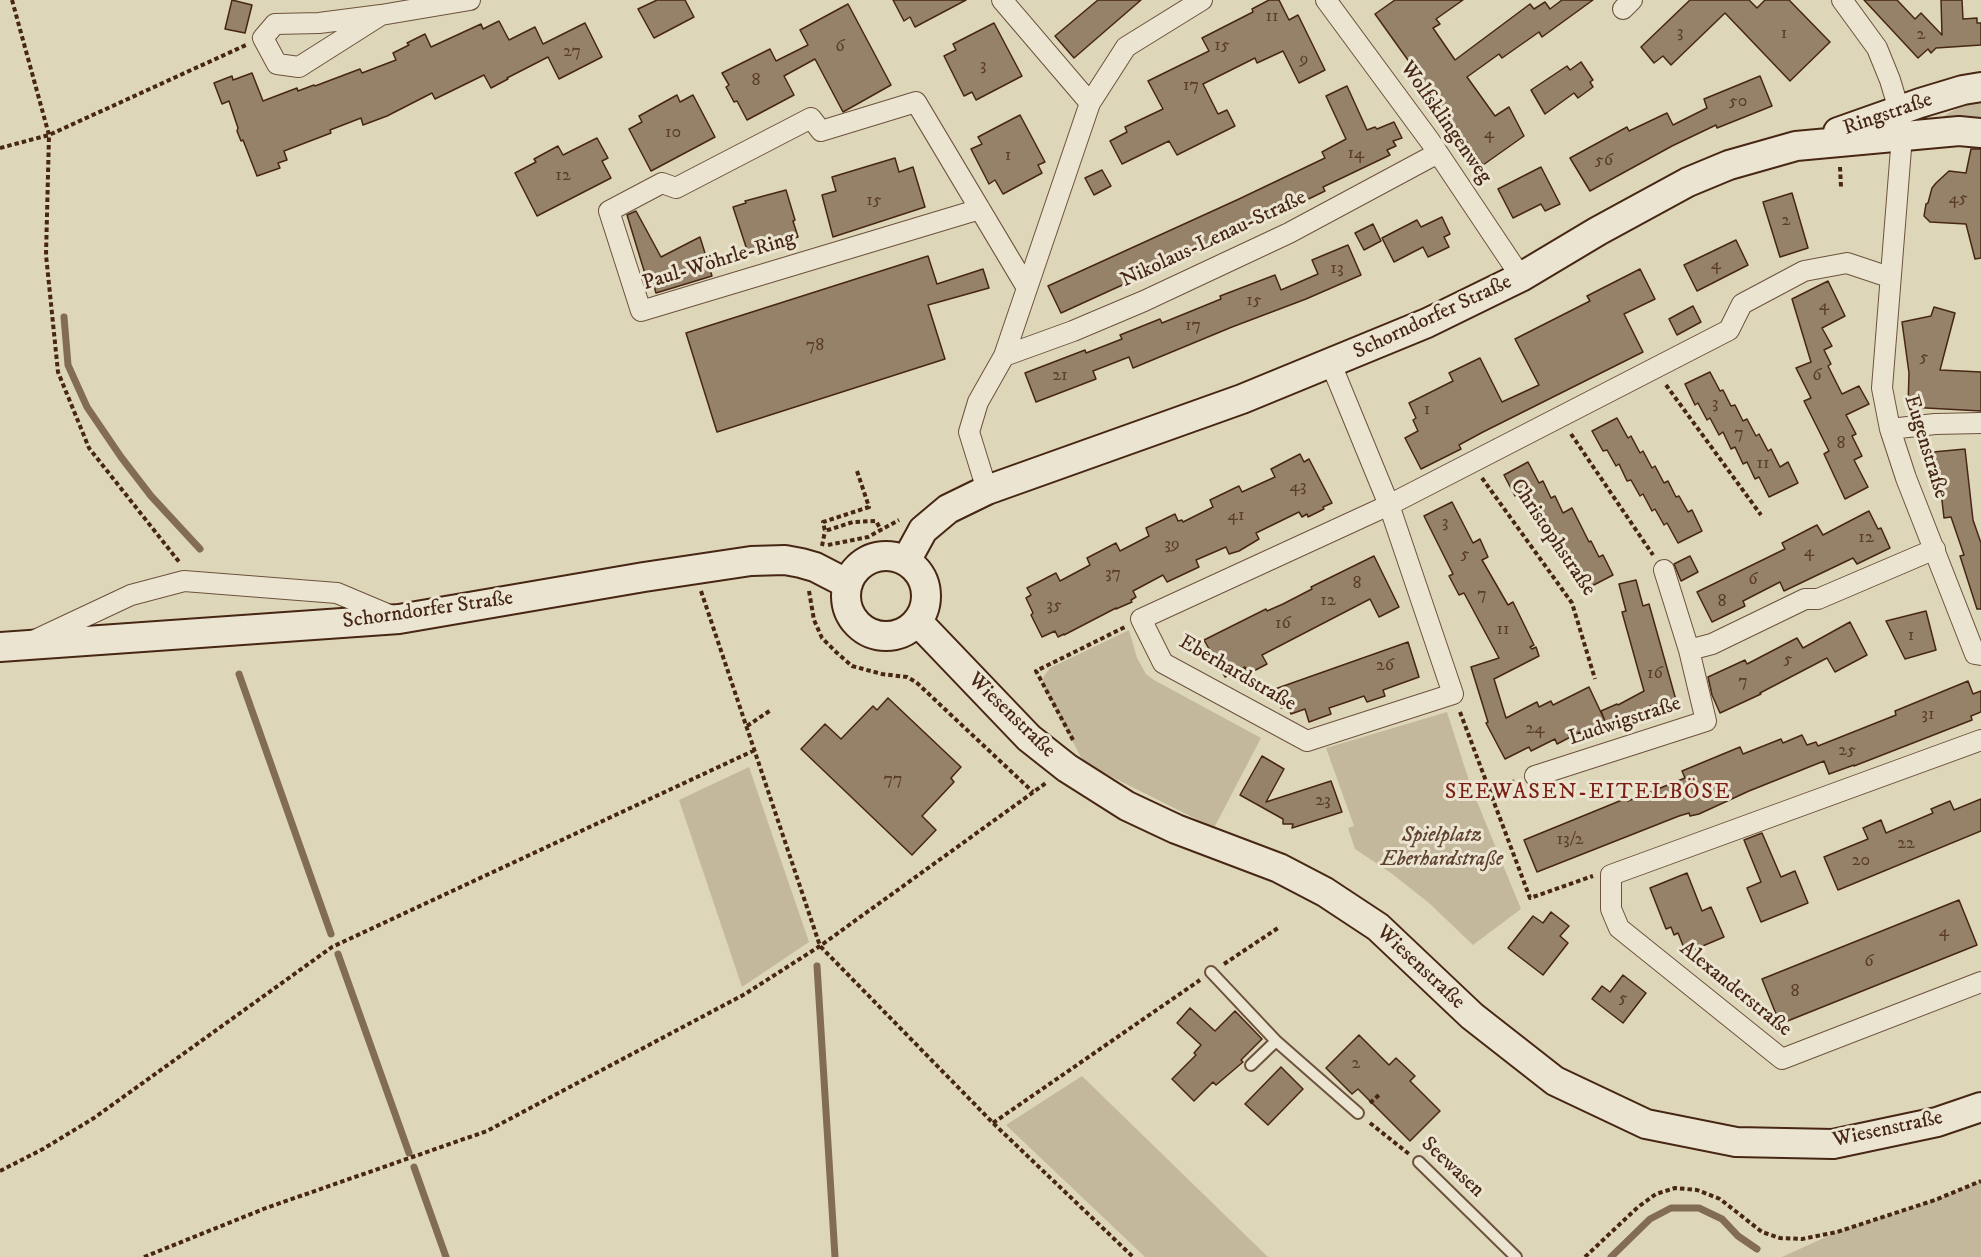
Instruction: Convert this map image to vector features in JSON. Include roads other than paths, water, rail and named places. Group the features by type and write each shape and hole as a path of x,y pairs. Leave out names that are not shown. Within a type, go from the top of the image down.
{"street":[{"path":"381,15 299,67 277,64 263,38 274,24 381,15 470,0"},
{"path":"1002,0 1090,103"},
{"path":"987,490 969,432 978,402 1004,356 1090,103 1126,47 1202,0"},
{"name":"Wolfsklingenweg","path":"1326,0 1438,153 1521,277"},
{"path":"1842,0 1877,48 1890,80 1900,123"},
{"name":"Ringstraße","path":"1900,123 1952,93 1981,87"},
{"name":"Paul-Wöhrle-Ring","path":"980,209 641,311 609,211 662,183 676,188 811,118 821,131 916,102 980,209 1027,288"},
{"name":"Schorndorfer Straße","path":"906,561 923,530 948,509 987,490 1116,446 1330,364 1427,323 1521,277 1598,231 1688,182 1730,165 1796,146 1900,123 1981,133"},
{"name":"Eugenstraße","path":"1900,123 1882,388 1890,429 1906,478 1978,655"},
{"name":"Nikolaus-Lenau-Straße","path":"1004,356 1073,331 1289,233 1438,153"},
{"path":"1330,364 1389,505 1729,330 1742,304 1804,271 1847,264 1889,277"},
{"path":"1890,429 1935,424 1981,423"},
{"name":"Eberhardstraße","path":"1389,505 1453,694 1307,741 1163,663 1141,619 1389,505"},
{"path":"1689,650 1712,644 1805,599 1818,599 1935,549"},
{"path":"878,557 895,557 906,561 919,572 926,588 926,605 918,622 904,632 893,635 869,633 852,618 846,598 848,584 856,569 878,557"},
{"name":"Schorndorfer Straße","path":"11,646 399,619 751,561 785,560 815,567 848,584"},
{"name":"Ludwigstraße","path":"1535,776 1706,721 1689,650 1664,570"},
{"path":"11,646 131,595 184,581 337,593 399,619"},
{"name":"Wiesenstraße","path":"918,622 1029,738 1067,768 1127,806 1176,830 1279,868 1326,892 1378,927 1472,1016 1555,1081 1646,1124 1736,1142 1833,1144 1937,1122 1981,1107"},
{"name":"Alexanderstraße","path":"1981,740 1611,875 1611,909 1619,928 1782,1059 1981,982"}],"lane":[{"path":"1211,972 1276,1041 1358,1113"},
{"path":"1251,1065 1276,1041"},
{"name":"Seewasen","path":"1419,1162 1516,1257"}],"waterway":[{"path":"64,317 68,365 87,407 151,496 200,549"},
{"path":"239,674 331,934"},
{"path":"338,954 409,1153"},
{"path":"817,966 835,1257"},
{"path":"414,1167 446,1257"},
{"path":"1611,1257 1650,1219 1671,1208 1699,1208 1722,1219 1738,1236 1757,1249"}],"district":[{"name":"SEEWASEN-EITELBÖSE","path":"1588,793"}],"park label":[{"name":"Spielplatz Eberhardstraße","path":"1442,849"}]}
